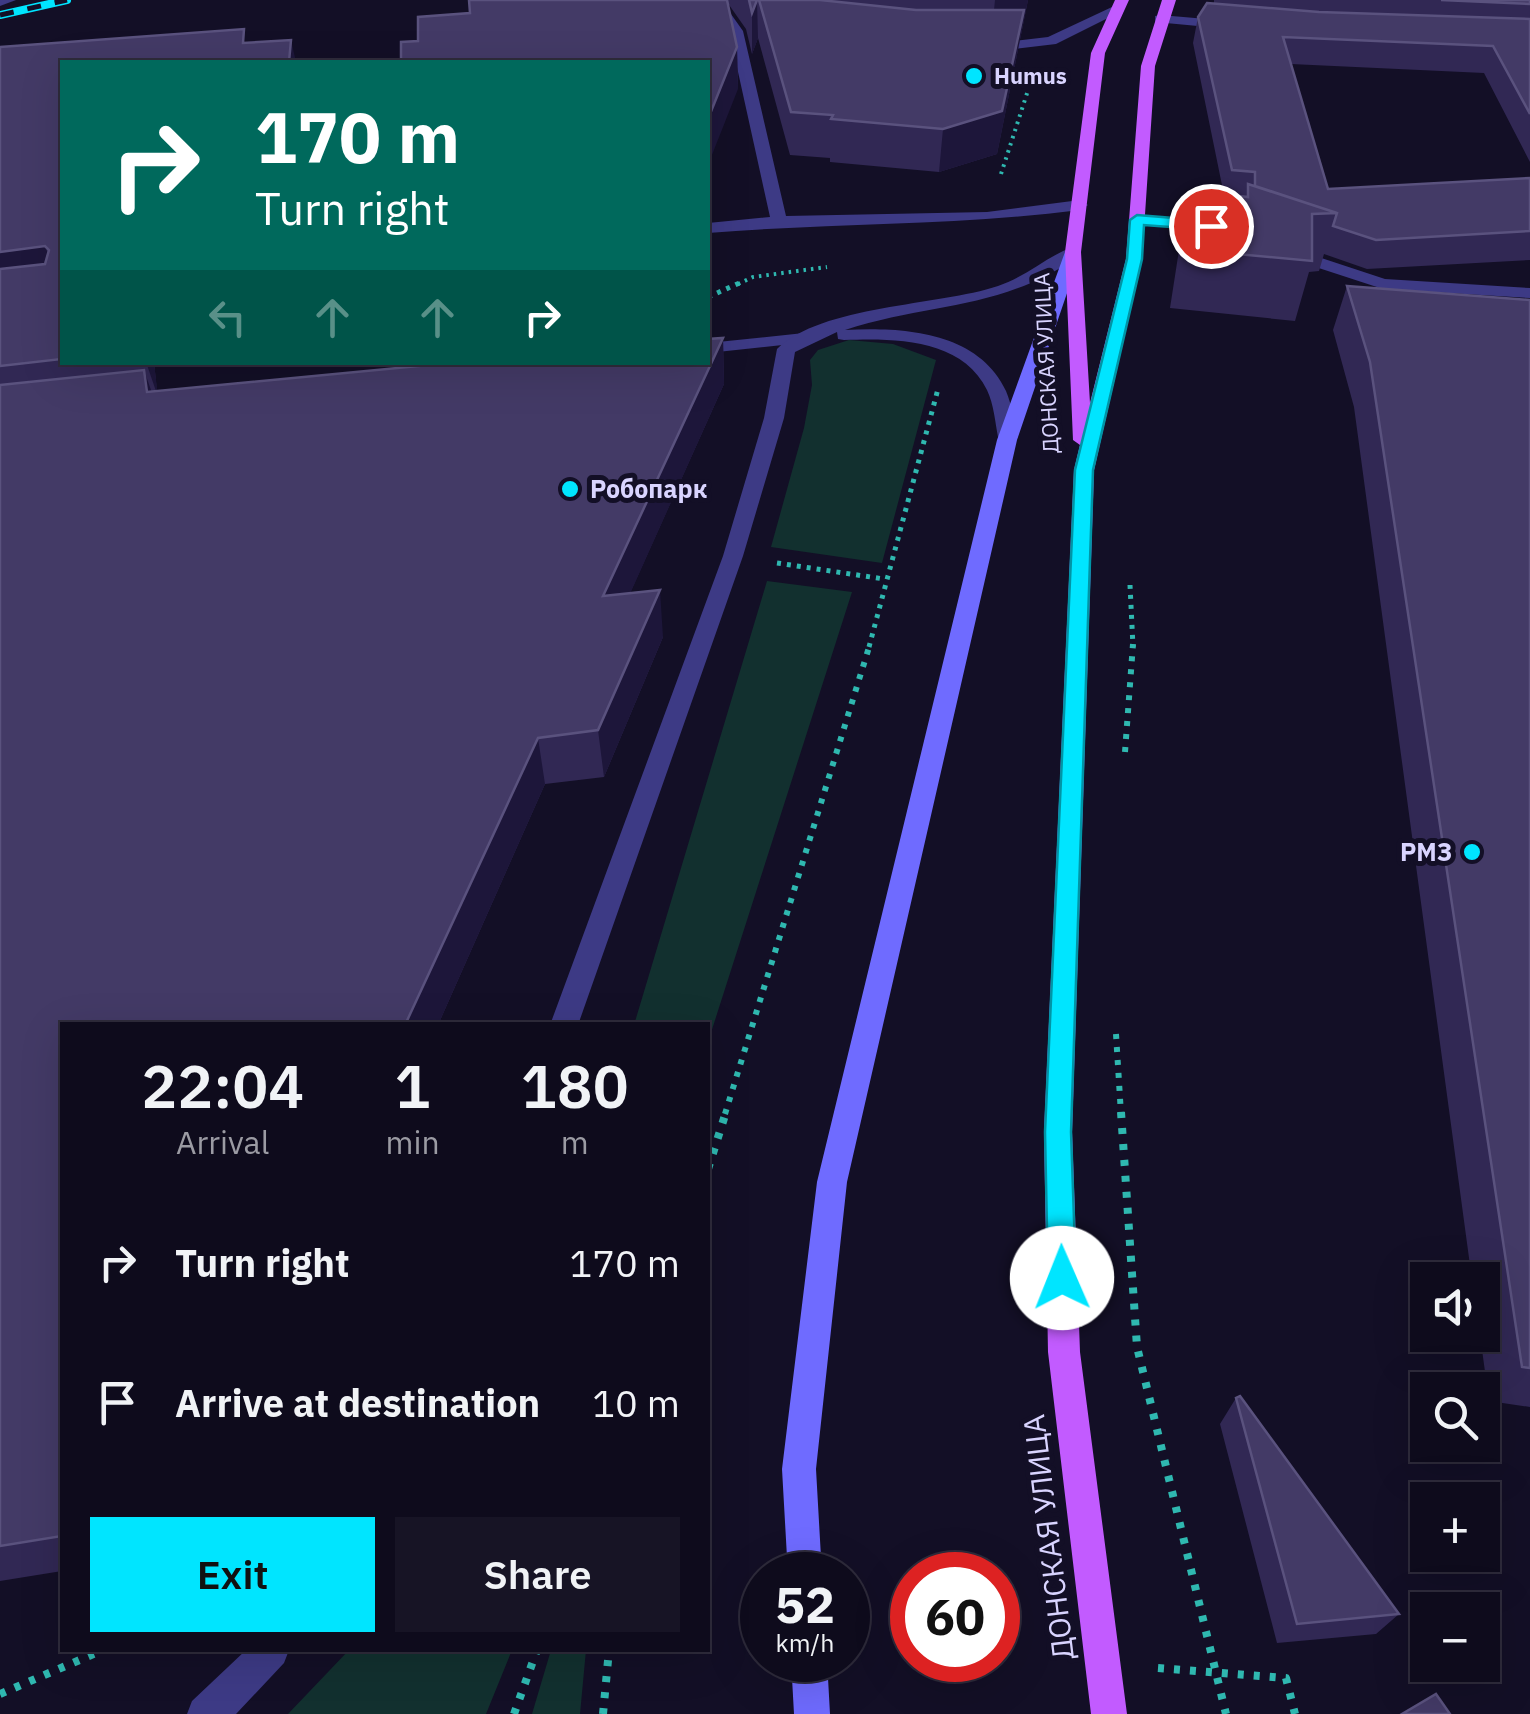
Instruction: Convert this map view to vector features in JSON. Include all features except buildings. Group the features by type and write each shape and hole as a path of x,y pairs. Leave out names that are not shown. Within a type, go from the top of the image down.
{"main road":[{"path":"1084,470 1134,259 1148,66 1169,0"},
{"name":"ДОНСКАЯ УЛИЦА","path":"804,1552 799,1469 832,1182 1008,438 1073,252 1098,53 1119,5"},
{"name":"ДОНСКАЯ УЛИЦА","path":"1073,252 1084,470 1058,1132 1064,1352 1109,1714"},
{"path":"811,1682 812,1714"}],"street":[{"path":"0,2 9,0"},
{"path":"714,0 736,31 779,221"},
{"path":"972,46 1009,47 1052,40 1119,5"},
{"path":"1160,19 1242,26"},
{"path":"710,228 779,221 988,217 1080,205"},
{"path":"1137,220 1228,231"},
{"path":"1280,249 1382,284 1530,293"},
{"path":"565,1022 733,556 774,418 786,350 842,322 962,303 1004,290 1058,266 1073,252"},
{"path":"710,348 882,332 950,347 978,364 995,386 1008,438"},
{"path":"205,1714 224,1701 269,1652"}],"path":[{"path":"710,1163 868,650 884,579 950,347"},
{"path":"733,556 884,579"},
{"path":"1124,758 1134,637 1128,570"},
{"path":"1116,1021 1137,1347 1226,1714"},
{"path":"0,1694 98,1652"},
{"path":"514,1714 536,1652"},
{"path":"602,1714 609,1652"},
{"path":"1215,1671 1286,1678 1295,1714"}],"green space":[{"path":"849,340 893,344 936,360 882,563 771,547 804,428 812,385 810,360 818,350"},
{"path":"767,581 852,592 710,1036 710,1022 635,1022"},
{"path":"347,1652 511,1652 486,1714 288,1714"},
{"path":"550,1652 586,1652 580,1714 532,1714"}],"railway":[{"path":"0,15 67,0"}],"place":[{"name":"Humus","path":"974,76"},
{"name":"Робопарк","path":"570,489"},
{"name":"РМЗ","path":"1472,852"}],"route":[{"path":"1062,1278 1058,1132 1084,470 1134,259 1137,220 1211,226"}]}
